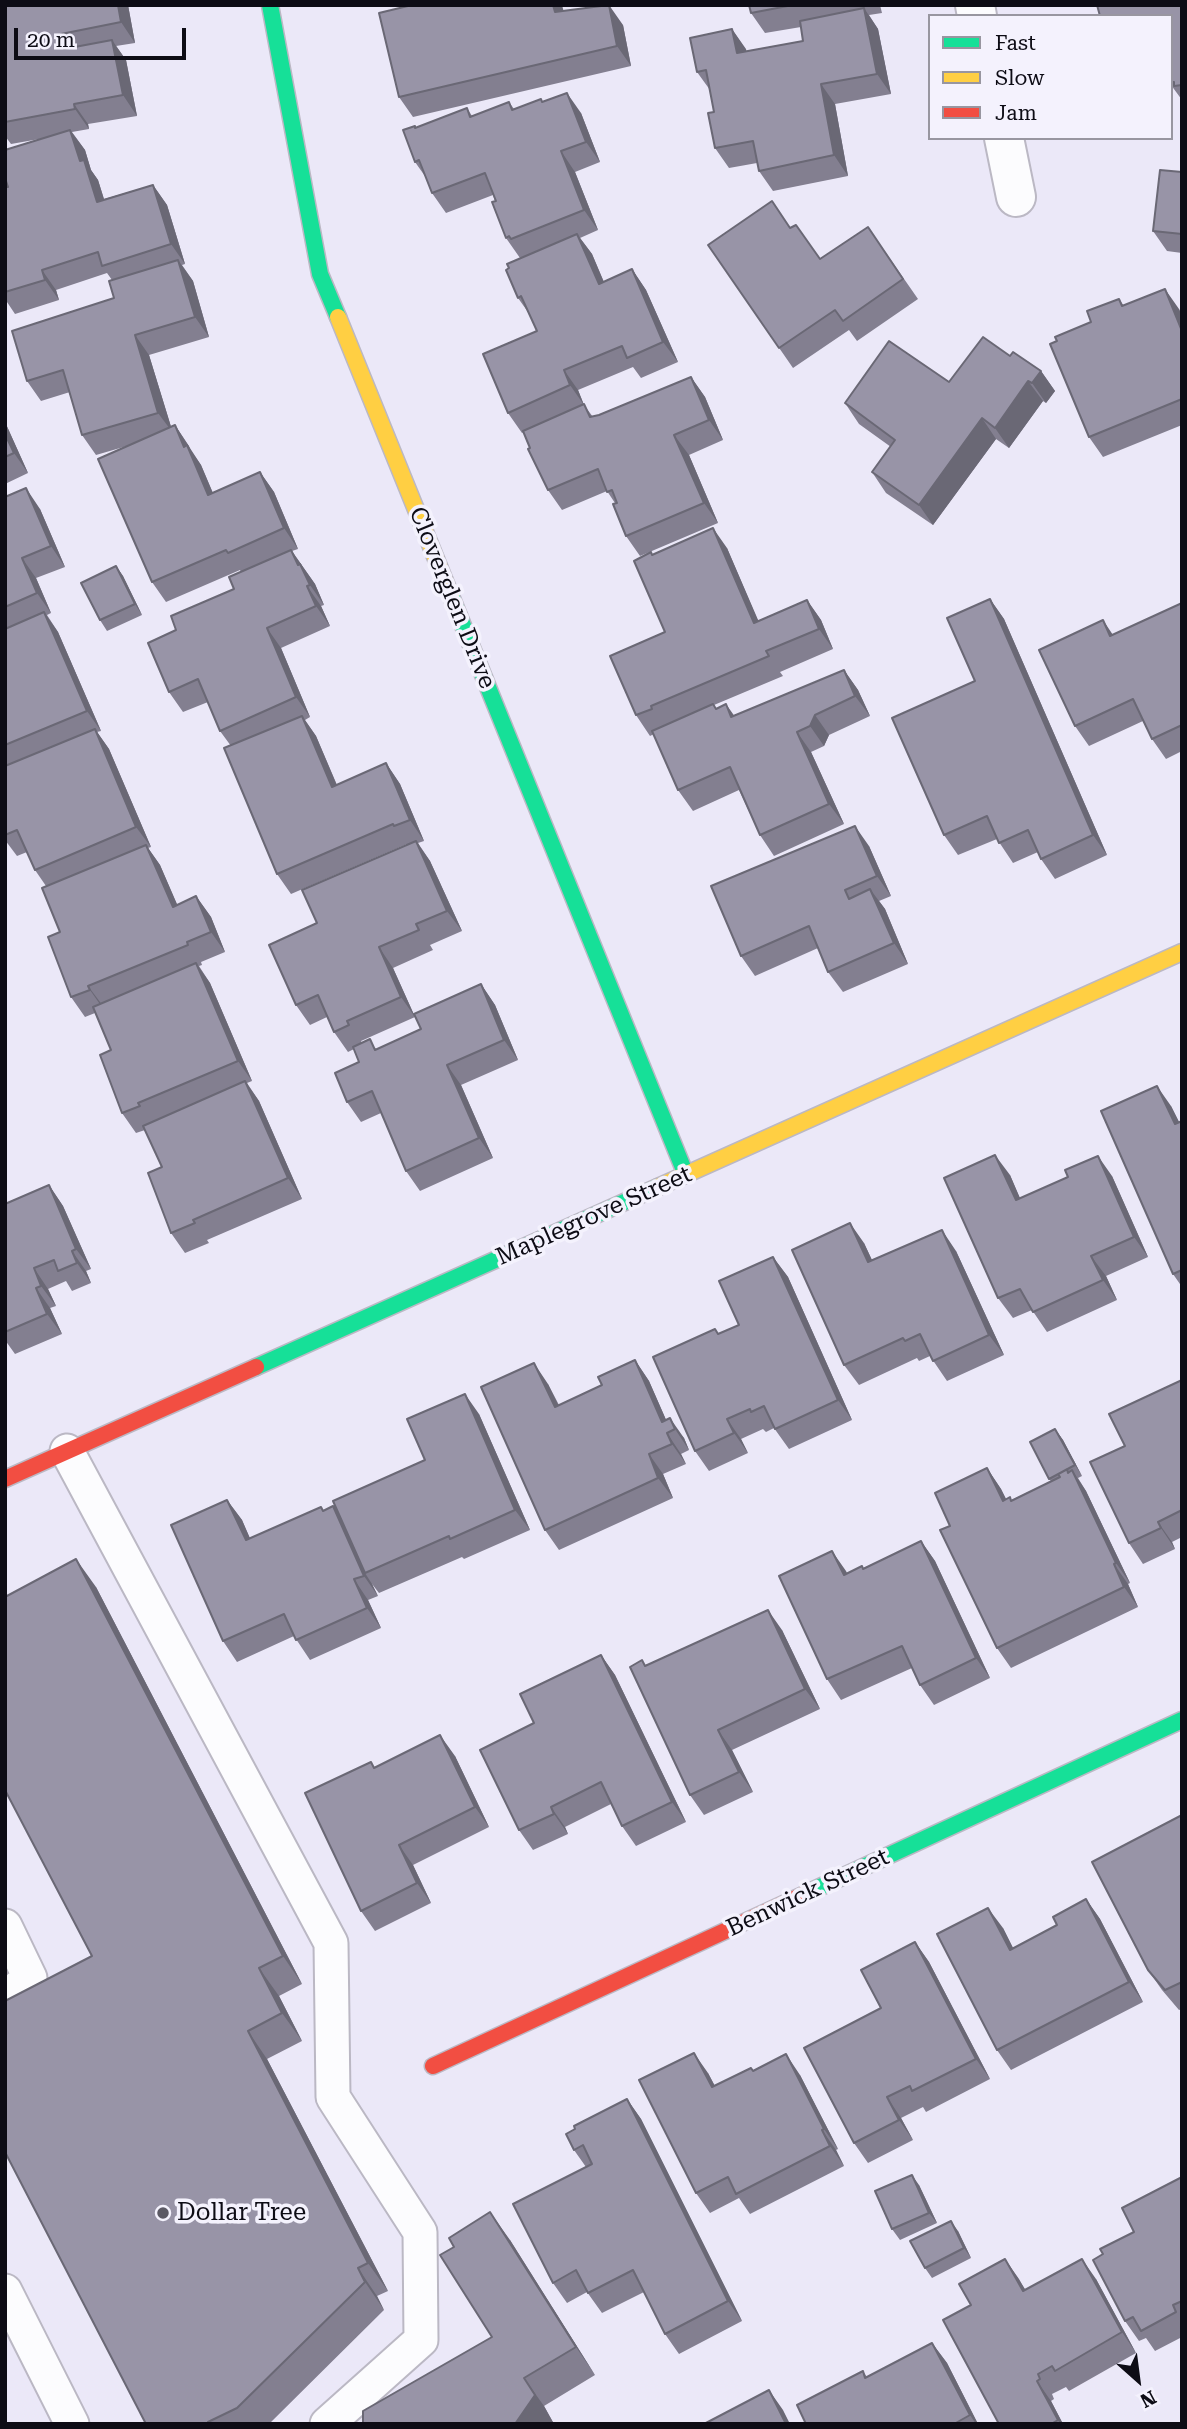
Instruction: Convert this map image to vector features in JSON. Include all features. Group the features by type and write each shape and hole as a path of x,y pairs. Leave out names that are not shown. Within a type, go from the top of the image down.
{"street":[{"name":"Cloverglen Drive","path":"270,5 320,274 686,1175"},
{"path":"1004,140 1016,197"},
{"name":"Maplegrove Street","path":"5,1479 1182,952"},
{"name":"Benwick Street","path":"433,2066 1182,1720"}],"lane":[{"path":"68,1451 331,1942 333,2097 420,2232 421,2340 327,2424"},
{"path":"5,1926 18,1988"},
{"path":"5,2291 72,2424"}],"building":[{"path":"5,5 118,5 121,22 61,34 64,49 112,40 123,95 74,104 75,109 5,122"},
{"path":"412,5 553,5 555,12 609,5 617,46 399,97 379,13"},
{"path":"749,5 793,5 751,13"},
{"path":"1097,5 1182,5 1182,85 1174,86 1173,82 1173,14 1099,14"},
{"path":"864,8 877,74 821,84 834,155 759,171 753,141 715,148 708,113 714,112 706,70 697,72 690,38 732,29 737,53 803,41 800,21"},
{"path":"567,93 586,142 561,151 584,210 511,239 509,236 506,238 492,202 496,201 485,173 432,193 419,160 415,162 403,130 467,108 470,117 509,102 512,110"},
{"path":"70,130 80,161 84,160 97,202 153,185 171,244 102,266 98,252 42,270 45,280 5,292 5,187 8,187 5,178 5,150"},
{"path":"1160,170 1182,172 1182,234 1153,231"},
{"path":"772,201 790,228 796,225 820,259 868,227 903,279 843,321 835,310 779,348 708,245"},
{"path":"577,234 599,284 632,269 663,342 627,358 622,346 564,370 570,385 508,413 483,354 537,331 521,296 518,298 506,270 509,268 507,264"},
{"path":"178,260 195,317 135,335 158,413 82,435 63,370 27,381 12,331 114,298 109,281"},
{"path":"1165,289 1182,331 1182,399 1089,437 1050,344 1057,341 1055,337 1091,322 1087,311 1119,299 1122,306"},
{"path":"983,337 1010,356 1013,352 1041,371 1032,383 1028,381 995,428 982,418 919,505 872,472 895,440 845,403 889,341 949,382"},
{"path":"691,377 709,420 674,435 704,503 626,536 613,504 617,503 612,490 607,492 598,469 548,490 528,449 530,448 523,431 584,404 590,417 599,415"},
{"path":"175,425 184,447 187,445 208,495 260,472 284,528 152,582 98,459"},
{"path":"5,434 14,453 5,457"},
{"path":"26,488 51,546 22,558 37,593 5,607 5,497"},
{"path":"713,528 754,623 807,600 819,629 766,651 769,656 651,706 652,709 636,715 610,656 665,632 634,561"},
{"path":"291,550 310,585 307,586 316,606 267,628 296,697 220,731 198,679 169,692 148,643 176,630 171,616 234,589 229,577"},
{"path":"116,566 135,604 100,620 81,583"},
{"path":"990,599 1093,835 1041,859 1028,830 999,843 987,816 944,835 892,718 975,681 947,618"},
{"path":"1182,603 1182,725 1152,739 1133,699 1075,726 1039,650 1103,620 1110,636"},
{"path":"44,612 87,711 5,745 5,629"},
{"path":"844,670 855,696 815,715 810,726 797,732 829,804 760,835 730,767 678,790 652,731 713,704 716,709 726,704 731,717"},
{"path":"302,716 332,787 386,763 410,820 394,826 393,824 277,874 224,748"},
{"path":"95,729 136,827 35,870 17,830 5,835 5,766"},
{"path":"855,826 877,876 845,890 849,899 870,889 894,943 828,972 809,926 741,956 711,886"},
{"path":"416,841 447,911 416,924 419,930 379,947 401,997 347,1021 349,1025 334,1032 318,995 296,1005 269,945 317,923 302,890"},
{"path":"146,845 173,907 196,896 211,932 187,942 188,945 88,986 90,990 71,997 48,937 60,932 42,888"},
{"path":"196,963 238,1061 138,1103 140,1106 122,1113 100,1055 111,1050 93,1007"},
{"path":"481,984 504,1040 447,1065 479,1138 406,1171 372,1091 347,1102 335,1073 359,1062 353,1047 370,1039 375,1050 421,1029 414,1014"},
{"path":"245,1081 288,1178 193,1220 195,1223 171,1233 148,1173 162,1167 143,1126"},
{"path":"1157,1086 1175,1124 1182,1121 1182,1270 1173,1274 1101,1111"},
{"path":"995,1155 1016,1200 1068,1177 1065,1170 1098,1156 1134,1237 1091,1256 1103,1280 1033,1312 1020,1289 998,1298 944,1178"},
{"path":"49,1185 76,1249 72,1251 77,1263 58,1271 54,1260 34,1268 41,1286 36,1288 47,1314 5,1332 5,1204"},
{"path":"850,1223 868,1262 942,1230 989,1335 933,1361 920,1334 905,1341 903,1338 844,1365 792,1250"},
{"path":"773,1257 838,1400 775,1429 764,1406 751,1412 750,1409 727,1419 734,1433 695,1451 653,1357 715,1329 718,1334 739,1325 719,1281"},
{"path":"635,1360 662,1422 670,1418 675,1429 667,1433 672,1444 649,1454 658,1478 545,1530 481,1387 534,1363 555,1407 602,1385 598,1377"},
{"path":"1182,1380 1182,1510 1158,1522 1161,1528 1129,1543 1090,1462 1125,1446 1109,1414"},
{"path":"465,1394 515,1510 365,1573 333,1501 425,1460 407,1419"},
{"path":"1055,1429 1075,1465 1049,1479 1030,1442"},
{"path":"987,1468 1003,1501 1010,1497 1011,1501 1060,1477 1058,1474 1067,1469 1068,1473 1072,1470 1116,1563 1114,1564 1124,1587 997,1648 940,1530 950,1526 935,1493"},
{"path":"227,1500 246,1540 321,1507 323,1511 333,1506 364,1576 354,1579 367,1608 296,1640 284,1614 223,1641 171,1525"},
{"path":"921,1541 976,1658 920,1685 902,1646 827,1679 779,1576 832,1551 844,1575 862,1566 863,1569"},
{"path":"76,1559 283,1956 259,1968 282,2013 248,2031 368,2263 358,2268 365,2282 237,2408 208,2422 210,2424 146,2424 5,2152 5,2001 92,1956 5,1790 5,1597"},
{"path":"768,1610 805,1689 718,1730 739,1772 690,1795 630,1667 642,1660 645,1666"},
{"path":"601,1655 672,1802 622,1826 601,1782 551,1807 554,1814 519,1830 480,1750 534,1723 520,1694"},
{"path":"440,1735 475,1807 399,1845 417,1883 361,1911 305,1793 371,1762 374,1768"},
{"path":"1182,1815 1182,1982 1165,1990 1148,1970 1092,1862"},
{"path":"1086,1899 1129,1982 997,2050 937,1934 988,1908 1010,1950 1057,1925 1053,1917"},
{"path":"915,1942 976,2059 912,2091 910,2086 887,2097 899,2120 854,2143 804,2048 881,2008 861,1970"},
{"path":"694,2053 712,2087 786,2054 830,2146 736,2194 728,2177 696,2193 639,2080"},
{"path":"627,2099 728,2301 665,2334 633,2270 588,2293 576,2270 553,2283 513,2204 592,2164 583,2145 574,2150 566,2134 575,2129 574,2126"},
{"path":"912,2175 929,2213 892,2229 875,2191"},
{"path":"1182,2177 1182,2301 1173,2305 1176,2312 1141,2331 1133,2317 1125,2321 1093,2260 1103,2254 1100,2249 1134,2232 1122,2208"},
{"path":"490,2212 576,2347 524,2378 535,2395 515,2424 363,2424 363,2411 492,2337 440,2255 454,2247 449,2238"},
{"path":"951,2221 964,2248 925,2268 910,2241"},
{"path":"1005,2259 1023,2291 1082,2259 1122,2332 1055,2371 1052,2366 1038,2374 1040,2379 1037,2381 1058,2420 1051,2424 999,2424 943,2320 971,2305 959,2284"},
{"path":"932,2343 970,2415 954,2424 806,2424 797,2405 863,2371 865,2378"},
{"path":"769,2390 786,2424 704,2424"}],"traffic: fast":[{"path":"270,5 320,274 338,317"},
{"path":"451,596 686,1175"},
{"path":"256,1367 658,1187"},
{"path":"805,1894 1182,1720"}],"traffic: slow":[{"path":"338,317 451,596"},
{"path":"658,1187 1182,952"}],"traffic: jam":[{"path":"5,1479 256,1367"},
{"path":"433,2066 805,1894"}],"place":[{"name":"Dollar Tree","path":"163,2213"}]}
